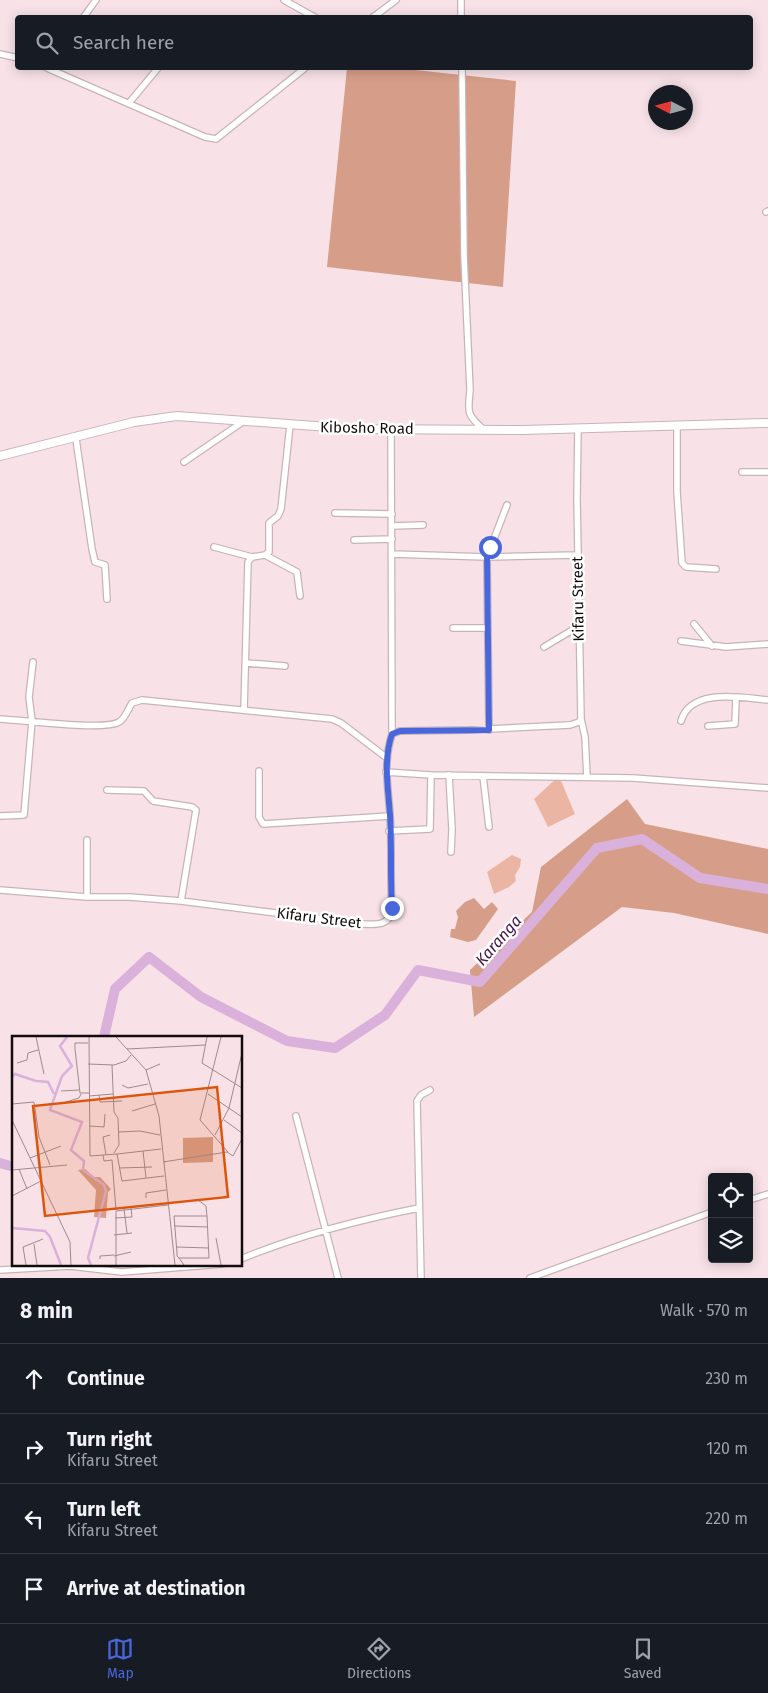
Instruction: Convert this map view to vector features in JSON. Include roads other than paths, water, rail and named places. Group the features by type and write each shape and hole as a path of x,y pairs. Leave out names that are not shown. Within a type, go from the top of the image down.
{"main road":[{"name":"Kibosho Road","path":"0,456 76,439 134,422 163,417 196,416 290,425 391,430 768,423"}],"street":[{"path":"85,15 96,0"},
{"path":"284,0 311,15"},
{"path":"376,15 396,0"},
{"path":"461,0 461,15"},
{"path":"0,54 15,57"},
{"path":"51,70 205,137 216,139 221,137 303,70"},
{"path":"129,103 156,70"},
{"path":"462,70 464,256 470,390 468,409 472,420 483,429"},
{"path":"184,462 244,421"},
{"path":"265,555 270,549 269,523 278,516 281,509 290,425"},
{"path":"677,426 677,492 682,563 686,567 716,569"},
{"name":"Kifaru Street","path":"578,428 577,555 581,719 585,737 587,777"},
{"name":"Kifaru Street","path":"0,890 87,897 130,897 181,901 364,924 386,922 391,914 390,816 386,772 392,734 391,430"},
{"path":"76,439 92,549 95,562 105,565 107,600"},
{"path":"742,472 768,472"},
{"path":"489,730 487,557 507,505"},
{"path":"334,513 392,514"},
{"path":"392,526 423,525"},
{"path":"354,540 392,539"},
{"path":"214,547 252,557 265,555 297,572 300,596"},
{"path":"392,554 487,557 577,555"},
{"path":"244,710 248,568 252,557"},
{"path":"694,624 712,646"},
{"path":"544,647 579,626"},
{"path":"454,628 488,628"},
{"path":"681,641 712,646 768,644"},
{"path":"0,816 23,816 32,721 29,697 33,662"},
{"path":"246,663 285,666"},
{"path":"681,721 684,712 706,699 716,697 768,700"},
{"path":"708,726 735,724 736,698"},
{"path":"0,719 113,724 123,718 132,703 142,700 244,710 337,720 387,758"},
{"path":"392,734 400,731 489,730 570,725 579,722 581,719"},
{"path":"259,771 259,817 263,824 390,816"},
{"path":"386,772 431,775 633,778 768,788"},
{"path":"389,831 430,829 431,775"},
{"path":"449,775 452,829 451,852"},
{"path":"484,776 489,827"},
{"path":"107,790 144,791 153,801 192,807 196,810 181,901"},
{"path":"87,840 87,897"},
{"path":"421,1278 417,1101 421,1095 430,1090"},
{"path":"296,1116 338,1278"},
{"path":"753,1199 768,1194"},
{"path":"242,1259 324,1229 419,1208"},
{"path":"530,1278 708,1213"},
{"path":"0,1270 70,1266 122,1272 197,1266"}],"waterway":[{"name":"Karanga","path":"104,1036 115,989 149,957 201,997 287,1041 335,1048 385,1015 418,970 480,982 597,848 642,839 700,878 768,889"},
{"name":"Karanga","path":"0,1163 12,1166"}]}
